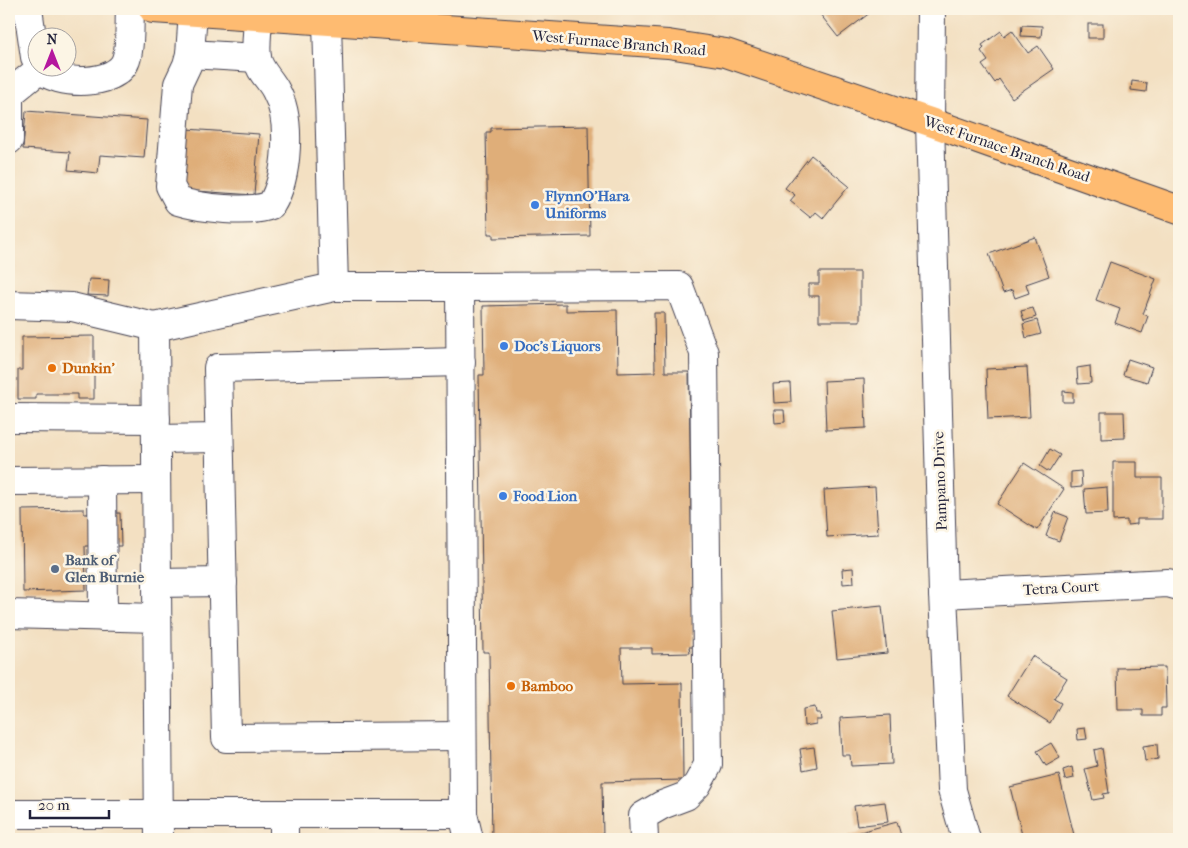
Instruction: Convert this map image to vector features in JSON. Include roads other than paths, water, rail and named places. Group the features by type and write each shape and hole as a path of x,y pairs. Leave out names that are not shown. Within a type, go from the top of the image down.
{"main road":[{"name":"West Furnace Branch Road","path":"153,9 668,44 726,53 930,122 1179,210"}],"street":[{"path":"28,9 30,28"},
{"path":"56,78 90,82 118,71 126,60 130,9"},
{"name":"Pampano Drive","path":"932,9 930,122 943,594 952,790 966,839"},
{"path":"193,12 190,54 178,84 170,186 173,195 178,201 191,205 260,210 271,205 281,187 287,127 277,91 261,69 257,58 258,16"},
{"path":"327,21 334,287"},
{"path":"190,54 257,58"},
{"path":"9,140 9,94 28,77"},
{"path":"9,306 72,307 155,327 334,287 679,286 704,353 708,765 697,785 686,796 662,805 643,816 644,839"},
{"path":"9,814 158,826 466,827 462,736 460,287"},
{"path":"155,327 158,826"},
{"path":"461,362 218,368 226,738 462,736"},
{"path":"9,418 156,429 219,438"},
{"path":"9,480 156,480"},
{"path":"102,480 104,617"},
{"path":"157,583 223,582"},
{"name":"Tetra Court","path":"943,594 1168,583 1179,586"},
{"path":"9,614 157,618"}],"place":[{"name":"FlynnO'Hara Uniforms","path":"535,205"},
{"name":"Doc's Liquors","path":"504,346"},
{"name":"Dunkin'","path":"52,368"},
{"name":"Food Lion","path":"503,496"},
{"name":"Bank of Glen Burnie","path":"55,569"},
{"name":"Bamboo","path":"511,686"}]}
